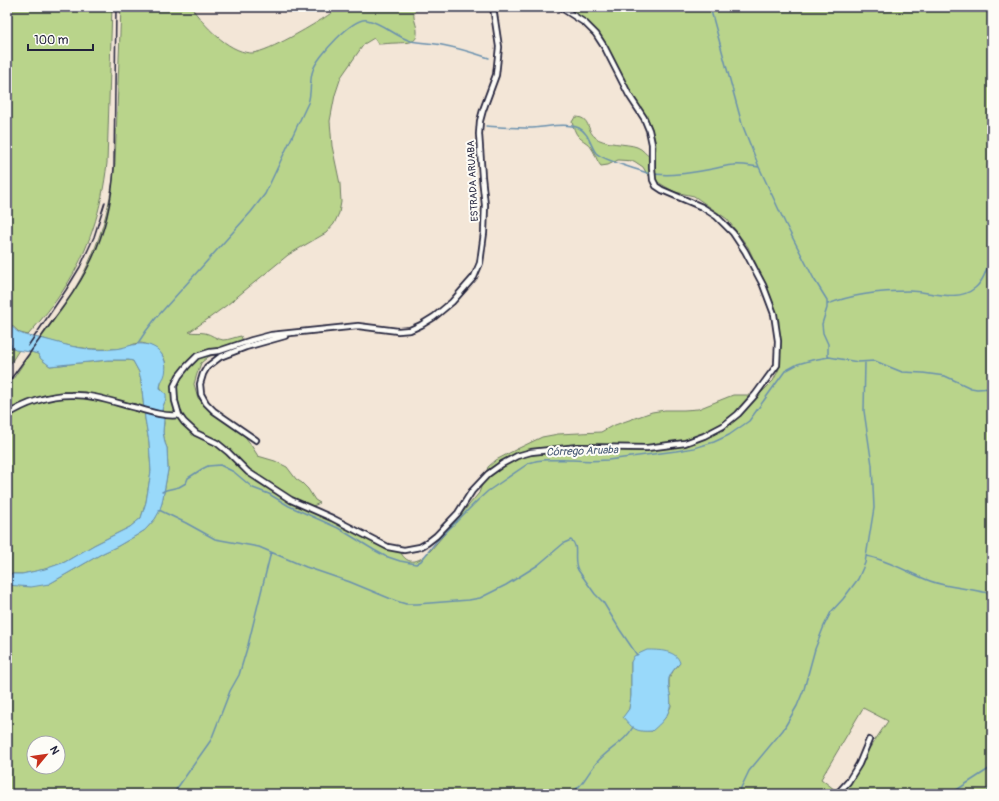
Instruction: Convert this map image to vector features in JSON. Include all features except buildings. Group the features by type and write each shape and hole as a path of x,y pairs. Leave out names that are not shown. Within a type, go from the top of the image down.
{"street":[{"name":"ESTRADA ARUABA","path":"179,415 175,401 174,386 178,376 197,356 271,335 358,326 398,331 410,330 434,317 452,302 474,277 480,263 484,233 485,205 479,134 480,121 496,75 499,47 493,7"},
{"path":"7,415 18,408 48,398 71,395 94,397 172,416 179,415 196,433 217,443 248,472 291,500 332,518 388,547 404,550 420,547 436,536 458,513 472,491 488,474 517,456 531,452 578,447 647,448 685,442 704,436 723,426 738,414 755,395 777,365 778,341 774,314 762,285 745,251 733,233 716,216 702,207 656,186 653,180 652,144 649,130 644,118 629,95 605,48 596,34 585,24 560,7"},
{"name":"ESTRADA ARUABA","path":"256,440 214,411 206,403 201,394 200,384 203,374 207,367 220,357 246,347 296,333"},
{"path":"837,794 848,782 859,764 869,740"}],"green space":[{"path":"9,7 112,7 107,163 98,213 81,260 73,275 56,301 28,335 20,333 7,321 7,9"},
{"path":"121,7 191,7 202,22 217,36 233,48 250,53 265,50 313,25 343,7 416,7 414,15 417,29 416,39 411,42 378,44 374,38 364,44 341,77 335,95 330,121 332,146 340,184 341,202 339,213 334,224 326,233 288,255 227,305 189,332 205,333 223,340 241,336 243,341 208,357 201,363 194,384 198,398 209,408 239,428 258,456 275,461 287,467 296,479 308,489 315,500 320,503 313,506 356,532 400,551 407,560 415,561 419,560 431,550 479,493 488,467 496,460 542,437 558,434 601,432 612,426 652,412 698,409 733,395 759,395 773,381 779,369 776,353 779,321 748,247 727,219 694,196 675,192 656,181 647,174 643,167 634,161 618,160 608,165 601,166 587,143 576,133 572,122 575,117 584,119 592,134 599,140 637,147 651,158 654,156 656,149 656,142 651,129 593,30 564,7 992,7 992,794 7,794 7,585 49,584 145,530 155,519 162,503 168,470 162,410 166,399 165,393 161,390 161,382 166,367 164,358 160,352 142,343 137,343 120,349 92,349 56,343 40,338 72,293 89,262 96,246 106,214 115,163","holes":["631,662 680,663 673,671 669,679 671,706 666,717 652,731 642,731 636,729 624,717 629,709 631,696","863,708 888,721 839,793 821,779"]},
{"path":"7,342 12,348 19,350 7,369"},
{"path":"31,352 38,354 41,359 50,366 108,360 133,361 139,372 141,380 151,471 146,502 141,518 130,527 94,545 65,562 46,569 22,574 7,574 7,388"}],"water":[{"path":"7,321 16,331 23,334 79,348 106,350 135,344 145,344 157,349 160,352 164,358 166,366 160,388 166,394 166,399 162,410 168,470 162,503 155,519 145,530 137,535 49,584 31,587 7,585 7,574 22,574 45,569 65,562 94,545 130,527 141,518 146,502 151,471 149,442 141,380 139,372 133,361 108,360 50,366 41,359 38,354 15,350 7,342"},
{"path":"647,650 671,653 675,655 680,663 669,678 671,700 667,715 652,731 636,729 623,717 629,709 631,696 631,662 634,656"}],"waterway":[{"path":"710,7 742,124 759,167 786,225 814,279 827,300 827,308 822,324 823,333 828,344 828,357"},
{"path":"138,343 156,318 251,212 265,194 308,103 313,70 321,56 345,31 353,25 367,20 379,24 411,41 448,46 489,58"},
{"path":"486,126 513,128 561,125 573,126 579,128 585,133 594,150 600,156 647,173 664,175 680,174 715,169 728,165 759,167"},
{"path":"828,304 858,295 889,292 917,291 952,296 960,295 968,292 978,285 986,272 992,253"},
{"path":"7,350 11,345"},
{"name":"Córrego Aruaba","path":"162,492 179,487 186,483 188,478 208,466 220,465 234,472 253,488 269,494 289,506 338,528 385,556 416,564 421,561 436,542 488,491 529,463 540,460 608,460 694,448 714,442 729,435 749,421 785,371 798,364 829,357 858,362 875,361 902,372 945,376 971,388 992,388"},
{"path":"738,794 749,771 783,730 797,706 824,626 831,612 858,579 865,563 874,508 872,465 864,411 865,362"},
{"path":"159,510 215,539 259,547 306,567 350,582 406,604 480,598 506,585 538,565 564,543 571,540 576,549 576,566 578,570 595,594 603,602 637,655"},
{"path":"173,794 211,740 230,691 239,675 271,552"},
{"path":"866,556 883,560 922,578 937,583 991,594"},
{"path":"571,794 581,784 603,756 622,740 633,727"},
{"path":"949,794 992,767"},
{"path":"987,794 992,780"}],"railway":[{"path":"7,384 75,290 93,257 106,220 114,167 116,7"},
{"path":"28,346 80,267 94,237 105,202"}]}
